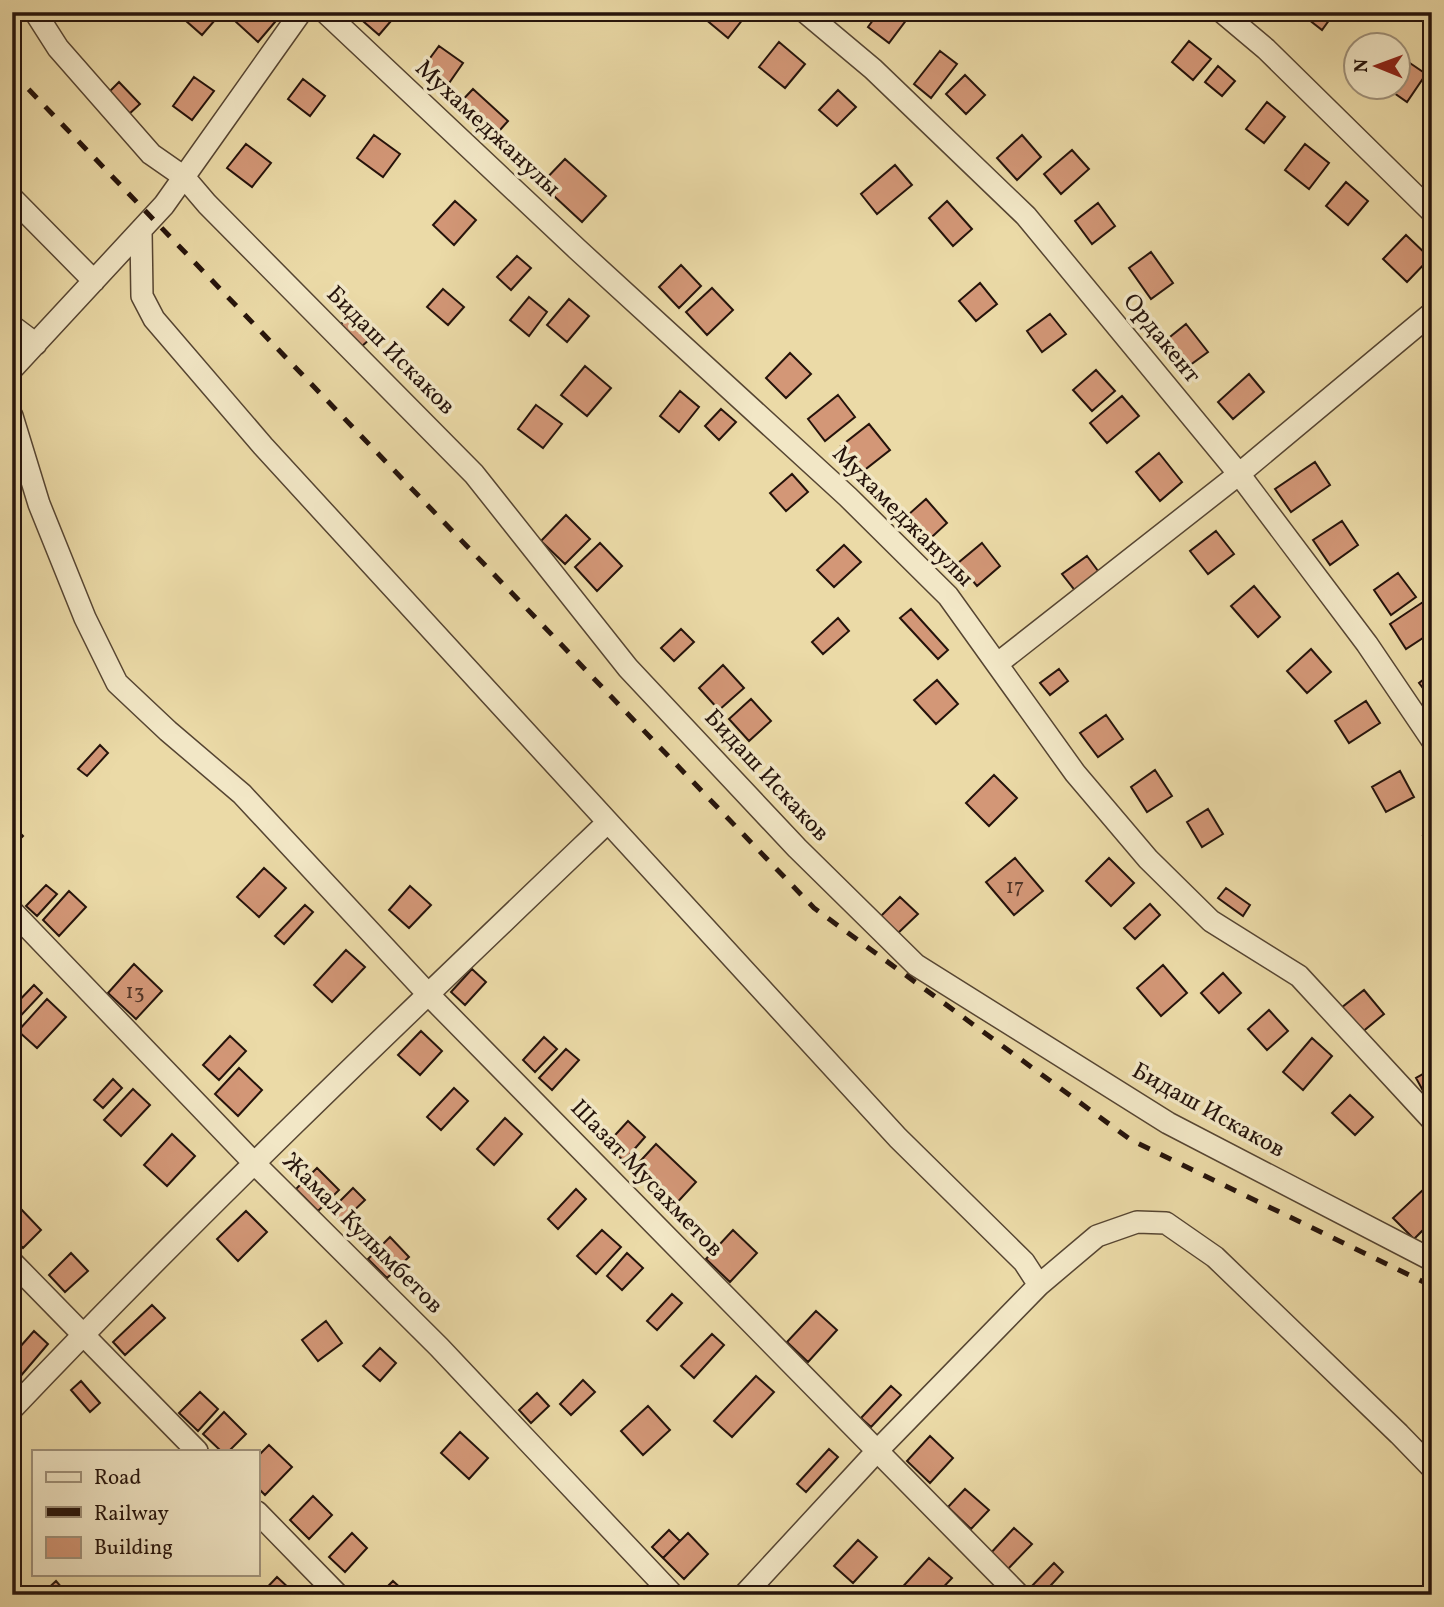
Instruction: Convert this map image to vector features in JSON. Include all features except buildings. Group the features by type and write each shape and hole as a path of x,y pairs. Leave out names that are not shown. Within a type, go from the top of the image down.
{"street":[{"name":"Бидаш Искаков","path":"35,12 58,48 151,154 184,177 207,204 474,474 628,668 797,848 916,965 1168,1123 1432,1260"},
{"path":"12,369 164,205 301,12"},
{"name":"Мухамеджанулы","path":"325,12 587,258 848,497 948,596 1075,773 1148,859 1211,921 1299,976 1432,1120"},
{"name":"Ордакент","path":"805,12 873,69 1026,216 1239,474 1367,644 1432,740"},
{"path":"1222,12 1266,49 1432,212"},
{"path":"12,198 94,281"},
{"path":"141,231 142,296 154,319 263,446 898,1138 1024,1262 1039,1285"},
{"path":"997,664 1239,474 1432,313"},
{"path":"12,326 36,344"},
{"name":"Шазат Мусахметов","path":"12,416 39,504 85,618 117,683 242,794 428,994 1019,1595"},
{"path":"12,1409 83,1334 428,994 608,822"},
{"name":"Жамал Кулымбетов","path":"12,912 256,1164 439,1347 673,1595"},
{"path":"744,1595 877,1451 1039,1285 1097,1236 1137,1222 1166,1223 1215,1257 1432,1468"},
{"path":"12,1262 196,1450"},
{"path":"259,1514 338,1595"}],"railway":[{"path":"12,72 814,908 1131,1140 1432,1286"}]}
